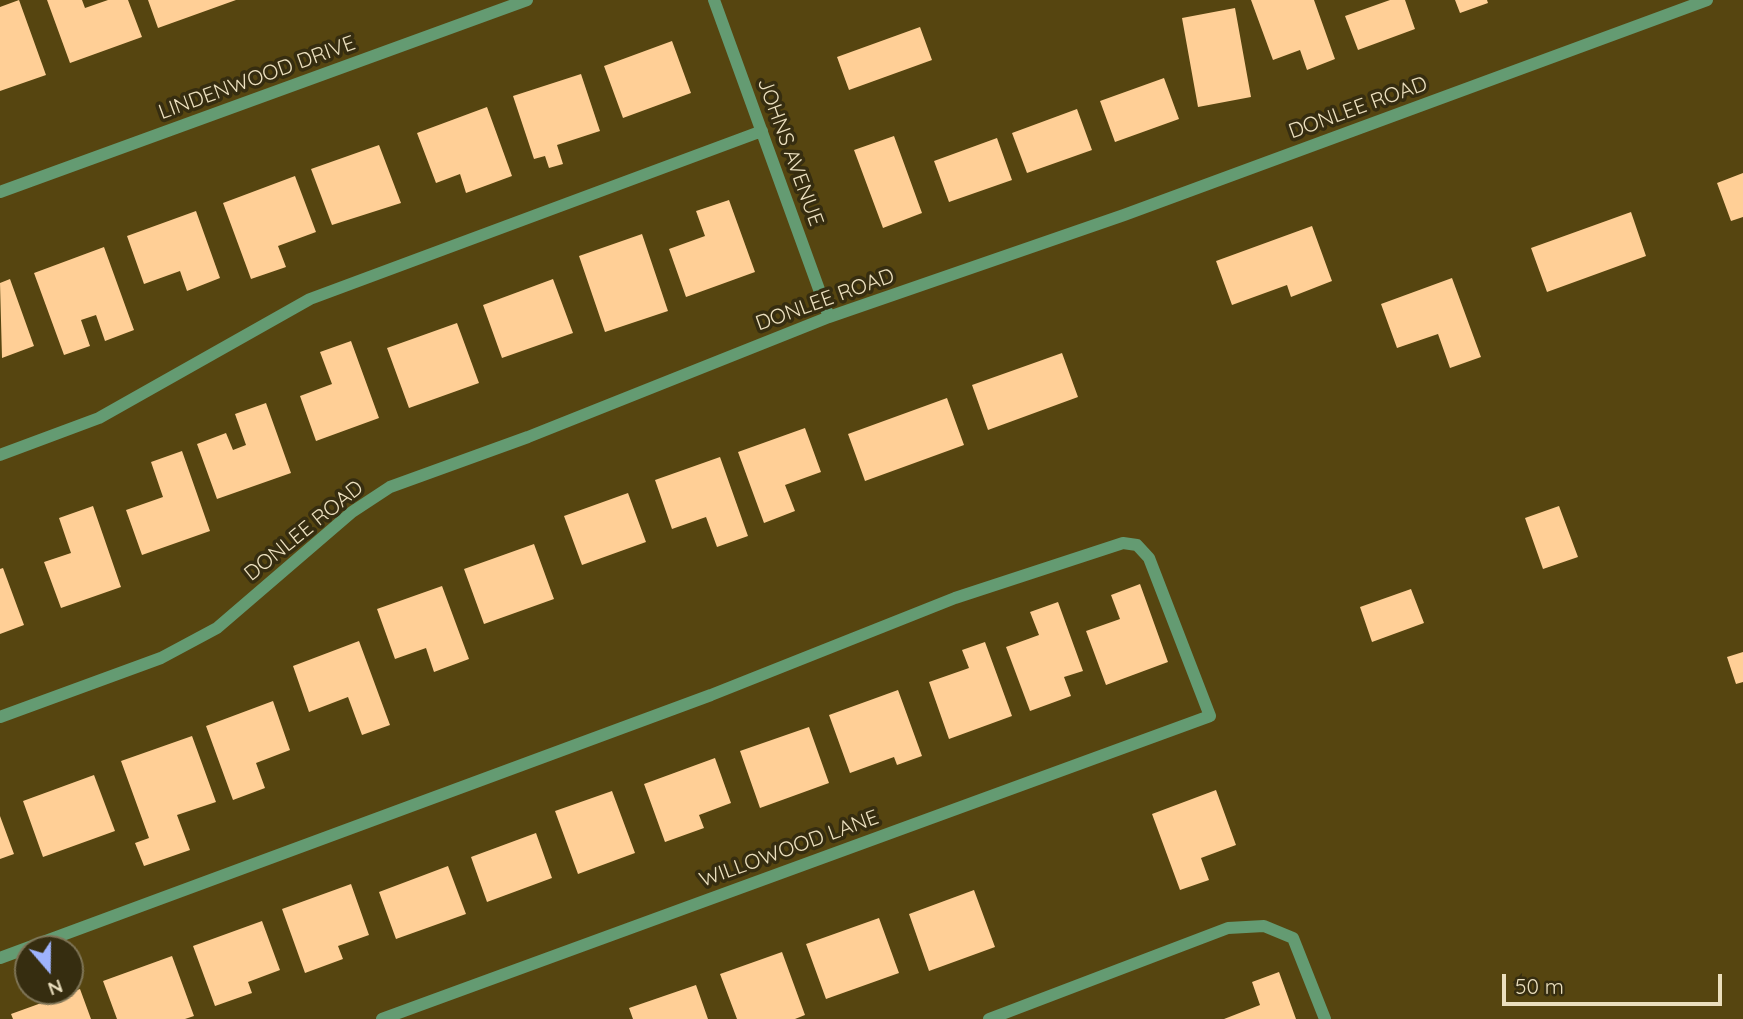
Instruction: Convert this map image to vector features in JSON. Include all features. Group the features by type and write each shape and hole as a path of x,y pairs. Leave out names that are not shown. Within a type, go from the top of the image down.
{"street":[{"name":"LINDENWOOD DRIVE","path":"0,192 527,0"},
{"name":"JOHNS AVENUE","path":"714,0 829,317"},
{"name":"DONLEE ROAD","path":"0,717 161,658 217,628 352,512 390,487 528,437 829,317 1124,215 1706,0"},
{"path":"0,455 99,418 310,299 762,131"},
{"name":"WILLOWOOD LANE","path":"0,958 711,695 955,598 1123,543 1137,545 1149,558 1210,716 382,1019"},
{"path":"989,1019 1228,928 1264,926 1293,938 1325,1019"}],"building":[{"path":"19,0 46,75 0,91 0,7"},
{"path":"47,0 82,0 85,8 108,0 128,0 142,37 70,63"},
{"path":"148,0 236,0 158,28"},
{"path":"1251,0 1314,0 1335,59 1307,70 1300,50 1273,60"},
{"path":"1390,0 1405,0 1415,29 1358,50 1345,16"},
{"path":"1455,0 1487,0 1488,3 1460,13"},
{"path":"1235,8 1251,97 1198,107 1182,18"},
{"path":"920,27 932,60 849,90 837,57"},
{"path":"672,41 691,93 623,118 604,66"},
{"path":"581,74 600,131 557,145 563,164 549,168 545,156 534,159 513,96"},
{"path":"1164,78 1179,119 1115,142 1100,101"},
{"path":"487,107 512,176 466,193 460,174 436,183 417,133"},
{"path":"1077,109 1092,150 1027,173 1012,133"},
{"path":"894,136 922,213 883,228 854,150"},
{"path":"997,138 1012,180 949,202 934,161"},
{"path":"379,145 401,203 332,225 311,169"},
{"path":"1743,173 1743,217 1731,221 1717,183"},
{"path":"295,176 316,232 278,246 286,267 251,279 223,203"},
{"path":"729,200 755,272 686,297 669,249 705,236 696,211"},
{"path":"196,211 220,278 187,291 180,271 144,284 127,236"},
{"path":"1631,212 1646,256 1547,292 1531,248"},
{"path":"1312,226 1332,281 1291,297 1287,285 1232,305 1216,261"},
{"path":"642,234 668,311 605,332 579,256"},
{"path":"104,247 134,330 105,341 96,315 81,320 90,346 64,355 34,273"},
{"path":"1452,278 1481,357 1450,368 1438,334 1397,348 1381,304"},
{"path":"10,279 34,346 2,358 0,283"},
{"path":"553,279 573,333 502,358 483,305"},
{"path":"457,323 479,383 409,408 387,348"},
{"path":"351,341 379,418 316,441 300,396 332,384 320,352"},
{"path":"1062,353 1078,397 988,430 972,385"},
{"path":"947,398 964,445 865,481 848,434"},
{"path":"266,403 291,473 217,499 197,444 226,433 233,450 246,445 235,414"},
{"path":"805,428 821,472 785,485 795,511 764,523 738,452"},
{"path":"182,451 210,531 142,555 126,510 163,497 151,462"},
{"path":"720,457 748,536 717,547 706,517 672,529 655,480"},
{"path":"628,493 646,542 582,565 564,516"},
{"path":"93,506 121,587 61,608 44,562 71,553 59,518"},
{"path":"1559,506 1578,557 1543,569 1525,518"},
{"path":"534,544 554,599 484,624 464,569"},
{"path":"3,568 24,625 0,634 0,569"},
{"path":"1140,584 1168,662 1106,685 1086,631 1120,619 1111,595"},
{"path":"442,586 469,659 434,672 426,648 395,659 377,609"},
{"path":"1411,589 1424,623 1372,642 1360,607"},
{"path":"1058,602 1083,671 1064,677 1071,696 1030,711 1006,647 1039,635 1030,612"},
{"path":"359,641 390,725 362,735 348,697 309,712 293,666"},
{"path":"985,642 1012,716 949,739 929,682 969,668 962,650"},
{"path":"1743,652 1743,682 1736,684 1727,657"},
{"path":"898,690 922,756 897,765 894,757 850,773 829,715"},
{"path":"273,701 290,750 256,763 265,788 233,800 206,726"},
{"path":"809,727 829,783 760,808 740,751"},
{"path":"192,736 216,802 177,815 190,850 144,866 135,843 149,838 121,761"},
{"path":"715,758 731,803 699,815 704,828 665,842 644,784"},
{"path":"94,775 115,831 43,857 23,801"},
{"path":"1216,790 1236,845 1201,858 1209,880 1180,890 1152,814"},
{"path":"612,791 635,853 578,874 555,811"},
{"path":"0,816 14,854 0,859"},
{"path":"536,833 552,878 487,902 471,857"},
{"path":"448,866 466,914 396,939 379,892"},
{"path":"351,884 369,935 338,946 343,959 305,973 282,909"},
{"path":"974,890 995,947 929,971 909,914"},
{"path":"879,918 899,973 826,999 806,944"},
{"path":"262,921 280,970 248,982 252,993 215,1006 193,946"},
{"path":"782,952 805,1015 795,1019 737,1019 720,974"},
{"path":"172,956 194,1016 185,1019 117,1019 103,981"},
{"path":"1279,972 1296,1019 1224,1019 1260,1005 1252,982"},
{"path":"696,985 708,1019 633,1019 629,1008"},
{"path":"84,1000 91,1019 13,1019 11,1014 36,1005 84,1005"}]}
